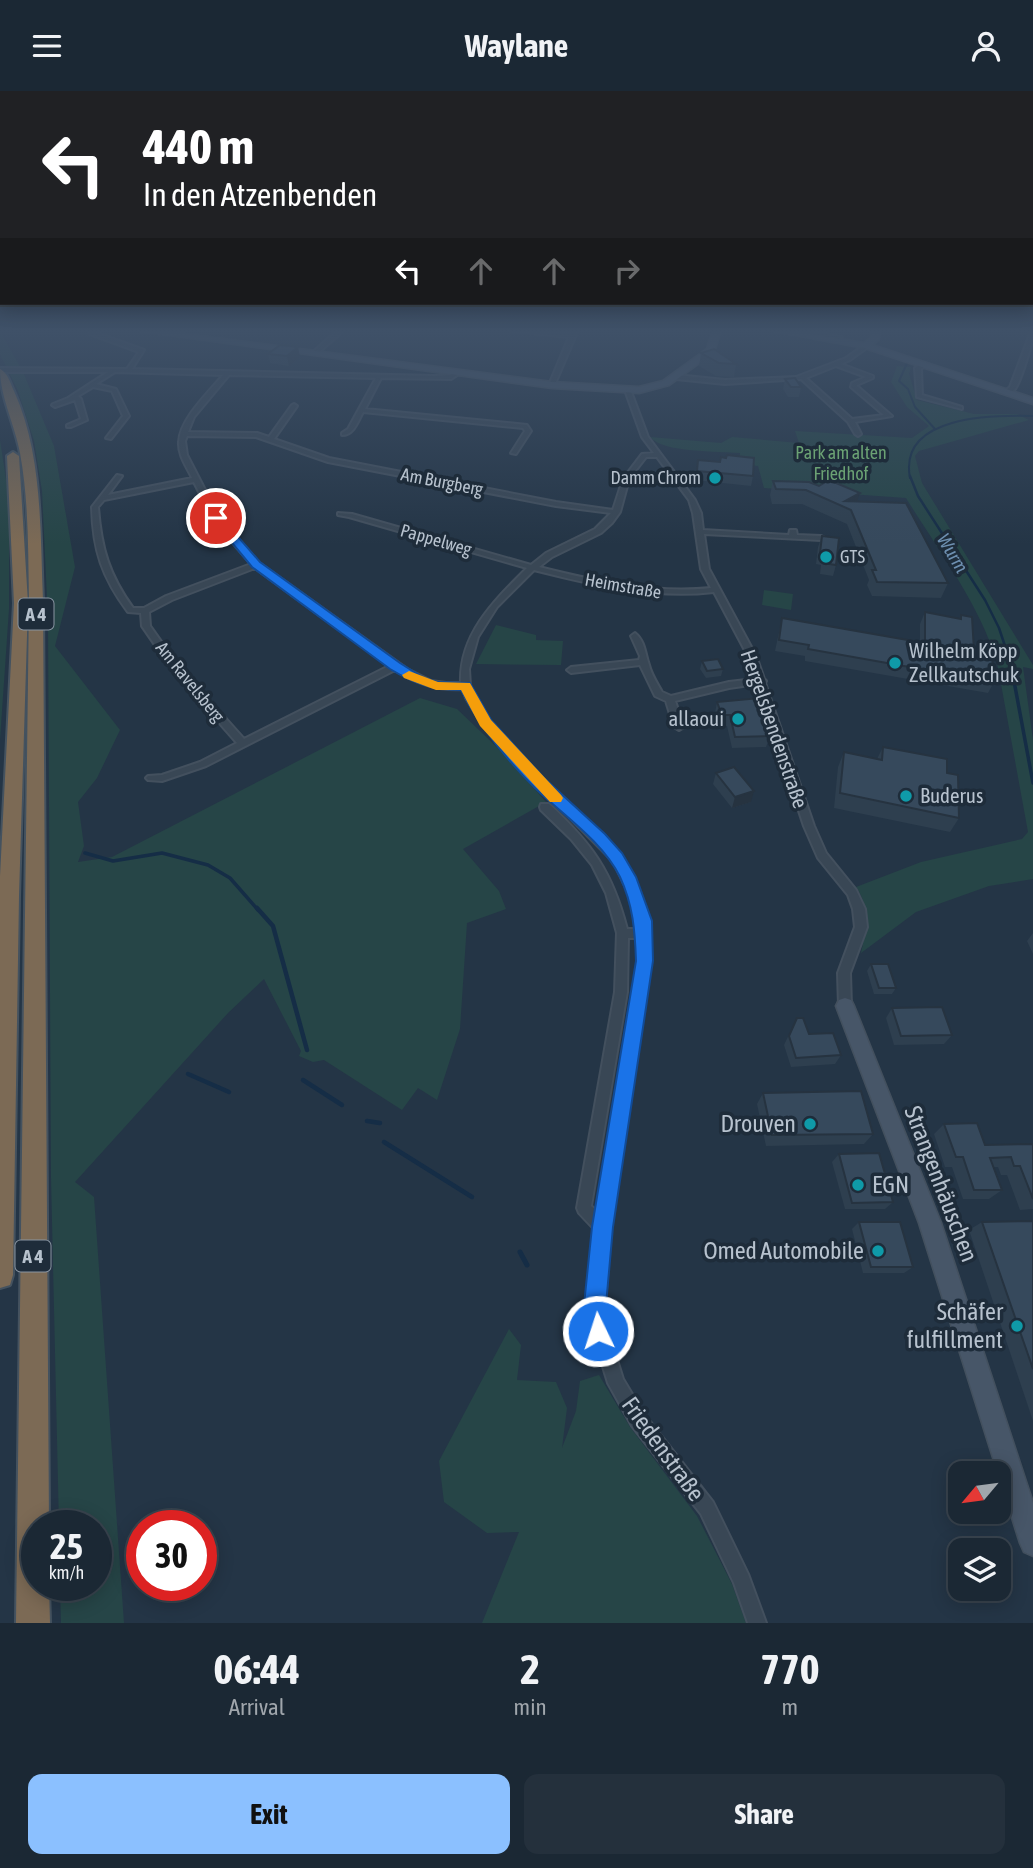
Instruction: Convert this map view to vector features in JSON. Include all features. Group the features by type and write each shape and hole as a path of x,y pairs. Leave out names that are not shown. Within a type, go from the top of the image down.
{"highway":[{"name":"A 4","path":"0,1275 22,893 34,855 36,601 32,515 20,424 12,401"},
{"name":"A 4","path":"0,404 13,461 21,603 12,860 22,893 33,1623"}],"main road":[{"name":"Strangenhäuschen","path":"845,1006 939,1249 1033,1543"}],"street":[{"path":"55,405 63,401"},
{"path":"69,426 84,420 79,401"},
{"path":"109,438 126,416 119,401"},
{"path":"204,401 191,417 184,434 182,449 216,518 256,565 395,666 419,681 436,686 466,686 465,669 474,637 494,606 532,568 549,555 598,530 616,512 626,479 644,455 645,437"},
{"path":"344,435 366,401"},
{"path":"632,401 645,437 660,455"},
{"path":"829,401 851,421 858,434"},
{"path":"851,421 889,417 871,401"},
{"path":"938,401 960,408"},
{"path":"271,439 294,406"},
{"path":"361,410 518,424 528,431 514,453"},
{"name":"Am Burgberg","path":"184,434 243,434 271,439 328,460 564,506 616,512"},
{"path":"644,455 660,455"},
{"name":"Hergelsbendenstraße","path":"660,455 692,500 697,513 705,569 752,656 808,826 822,855 852,893 859,909 861,927 844,972 845,1006"},
{"path":"119,477 95,507 98,550 102,562 131,610 145,611 169,598 256,565"},
{"path":"102,498 197,479"},
{"name":"Pappelweg","path":"340,514 532,568"},
{"path":"699,532 821,538"},
{"name":"Heimstraße","path":"532,568 655,594 715,590"},
{"name":"Am Ravelsberg","path":"145,611 146,626 174,666 243,744"},
{"path":"635,636 644,656 643,662 658,694 670,699 729,685 762,681"},
{"path":"571,670 643,662"},
{"name":"Am Ravelsberg","path":"151,778 179,773 243,744 395,666"},
{"name":"Friedenstraße","path":"466,686 485,722 539,782 617,858 640,906 645,934 640,996 602,1227 596,1318 612,1374 638,1420 707,1508 742,1580 757,1623"},
{"path":"670,699 679,727"},
{"path":"545,807 581,841 601,868 614,896 623,933 621,992 584,1208 602,1227"},
{"path":"623,933 645,934"}],"green space":[{"path":"21,401 35,401 54,446 75,567 55,646 120,730 97,778 78,802 84,846 78,862 112,857 420,698 457,709 503,753 546,802 463,849 499,891 506,909 467,923 460,1029 437,1100 418,1088 402,1110 324,1060 313,1062 299,1056 301,1051 264,979 228,1013 75,1182 94,1197 124,1623 61,1623 60,1601 112,1601 112,1510 59,1510 51,1178 48,620 42,491 34,441"},
{"name":"Park am alten Friedhof","path":"903,401 923,401 974,414 1017,414 1029,420 919,451 915,456 922,483 1033,665 1033,669 1023,667 1033,740 1033,879 989,886 916,912 861,953 866,928 865,911 856,887 921,862 1022,839 1028,832 997,662 989,640 957,577 906,498 764,488 758,466 739,464 740,453 678,449 650,437 721,443 732,437 799,443 795,431 912,438 929,426"},
{"path":"0,440 9,498 9,609 0,740"},
{"path":"764,590 793,594 791,610 762,605"},
{"path":"496,625 536,635 536,640 563,641 561,665 476,664"},
{"path":"509,1329 521,1345 517,1380 556,1382 567,1408 562,1448 576,1411 580,1381 599,1375 630,1427 697,1516 732,1584 746,1623 482,1623 519,1532 487,1533 444,1502 439,1461"}],"building":[{"path":"727,455 754,458 753,476 697,471 698,460 720,462 721,457 726,458"},
{"path":"829,480 860,493 845,501 906,503 948,583 877,582 872,570 876,570 851,510 806,490 776,489 773,481 809,482 819,486"},
{"path":"822,536 839,538 836,565 823,563 824,554 820,553"},
{"path":"925,612 961,619 961,615 972,617 974,651 992,654 994,682 808,649 809,645 779,640 782,618 925,643"},
{"path":"718,659 723,669 707,671 702,661"},
{"path":"760,698 770,736 735,737 730,715 722,715 717,702"},
{"name":"Buderus","path":"883,747 947,759 947,773 958,775 959,818 840,793 844,752 882,760"},
{"path":"734,767 754,791 735,797 716,773"},
{"path":"871,964 888,964 896,988 879,988"},
{"path":"942,1007 952,1035 901,1036 892,1008"},
{"path":"797,1018 803,1018 809,1034 833,1033 841,1055 796,1058 789,1036"},
{"name":"Drouven","path":"861,1091 873,1134 772,1135 763,1093"},
{"path":"977,1123 985,1145 1033,1144 1033,1199 1020,1166 1014,1166 1011,1157 990,1158 1002,1190 974,1190 963,1157 956,1157 944,1124"},
{"name":"EGN","path":"879,1153 893,1202 852,1203 839,1154"},
{"path":"1033,1221 1033,1369 982,1222"},
{"name":"Omed Automobile","path":"859,1222 900,1222 913,1267 871,1267"}],"waterway":[{"path":"913,401 935,429"},
{"name":"Wurm","path":"910,476 910,457 919,442 933,430 973,419 1033,416"},
{"name":"Wurm","path":"910,476 918,496 985,600 999,628 1012,667"},
{"name":"Wurm","path":"1011,665 1033,783"},
{"path":"85,853 113,861 162,853 208,865 230,878 258,910"},
{"path":"257,908 273,926 307,1050"},
{"path":"188,1074 229,1092"},
{"path":"303,1080 342,1105"},
{"path":"367,1121 380,1123"},
{"path":"384,1142 472,1197"},
{"path":"520,1252 527,1265"}],"slow traffic":[{"path":"409,675 436,686 466,686 485,722 555,798"}],"place":[{"name":"Damm Chrom","path":"715,478"},
{"name":"GTS","path":"826,557"},
{"name":"Wilhelm Köpp Zellkautschuk","path":"895,663"},
{"name":"allaoui","path":"738,719"},
{"name":"Buderus","path":"906,796"},
{"name":"Drouven","path":"810,1124"},
{"name":"EGN","path":"858,1185"},
{"name":"Omed Automobile","path":"878,1251"},
{"name":"Schäfer fulfillment","path":"1017,1326"}],"route":[{"path":"216,518 256,565 395,666 419,681 436,686 466,686 485,722 539,782 599,838 617,858 628,877 643,921 644,961 602,1227 595,1305 598,1331"}]}
